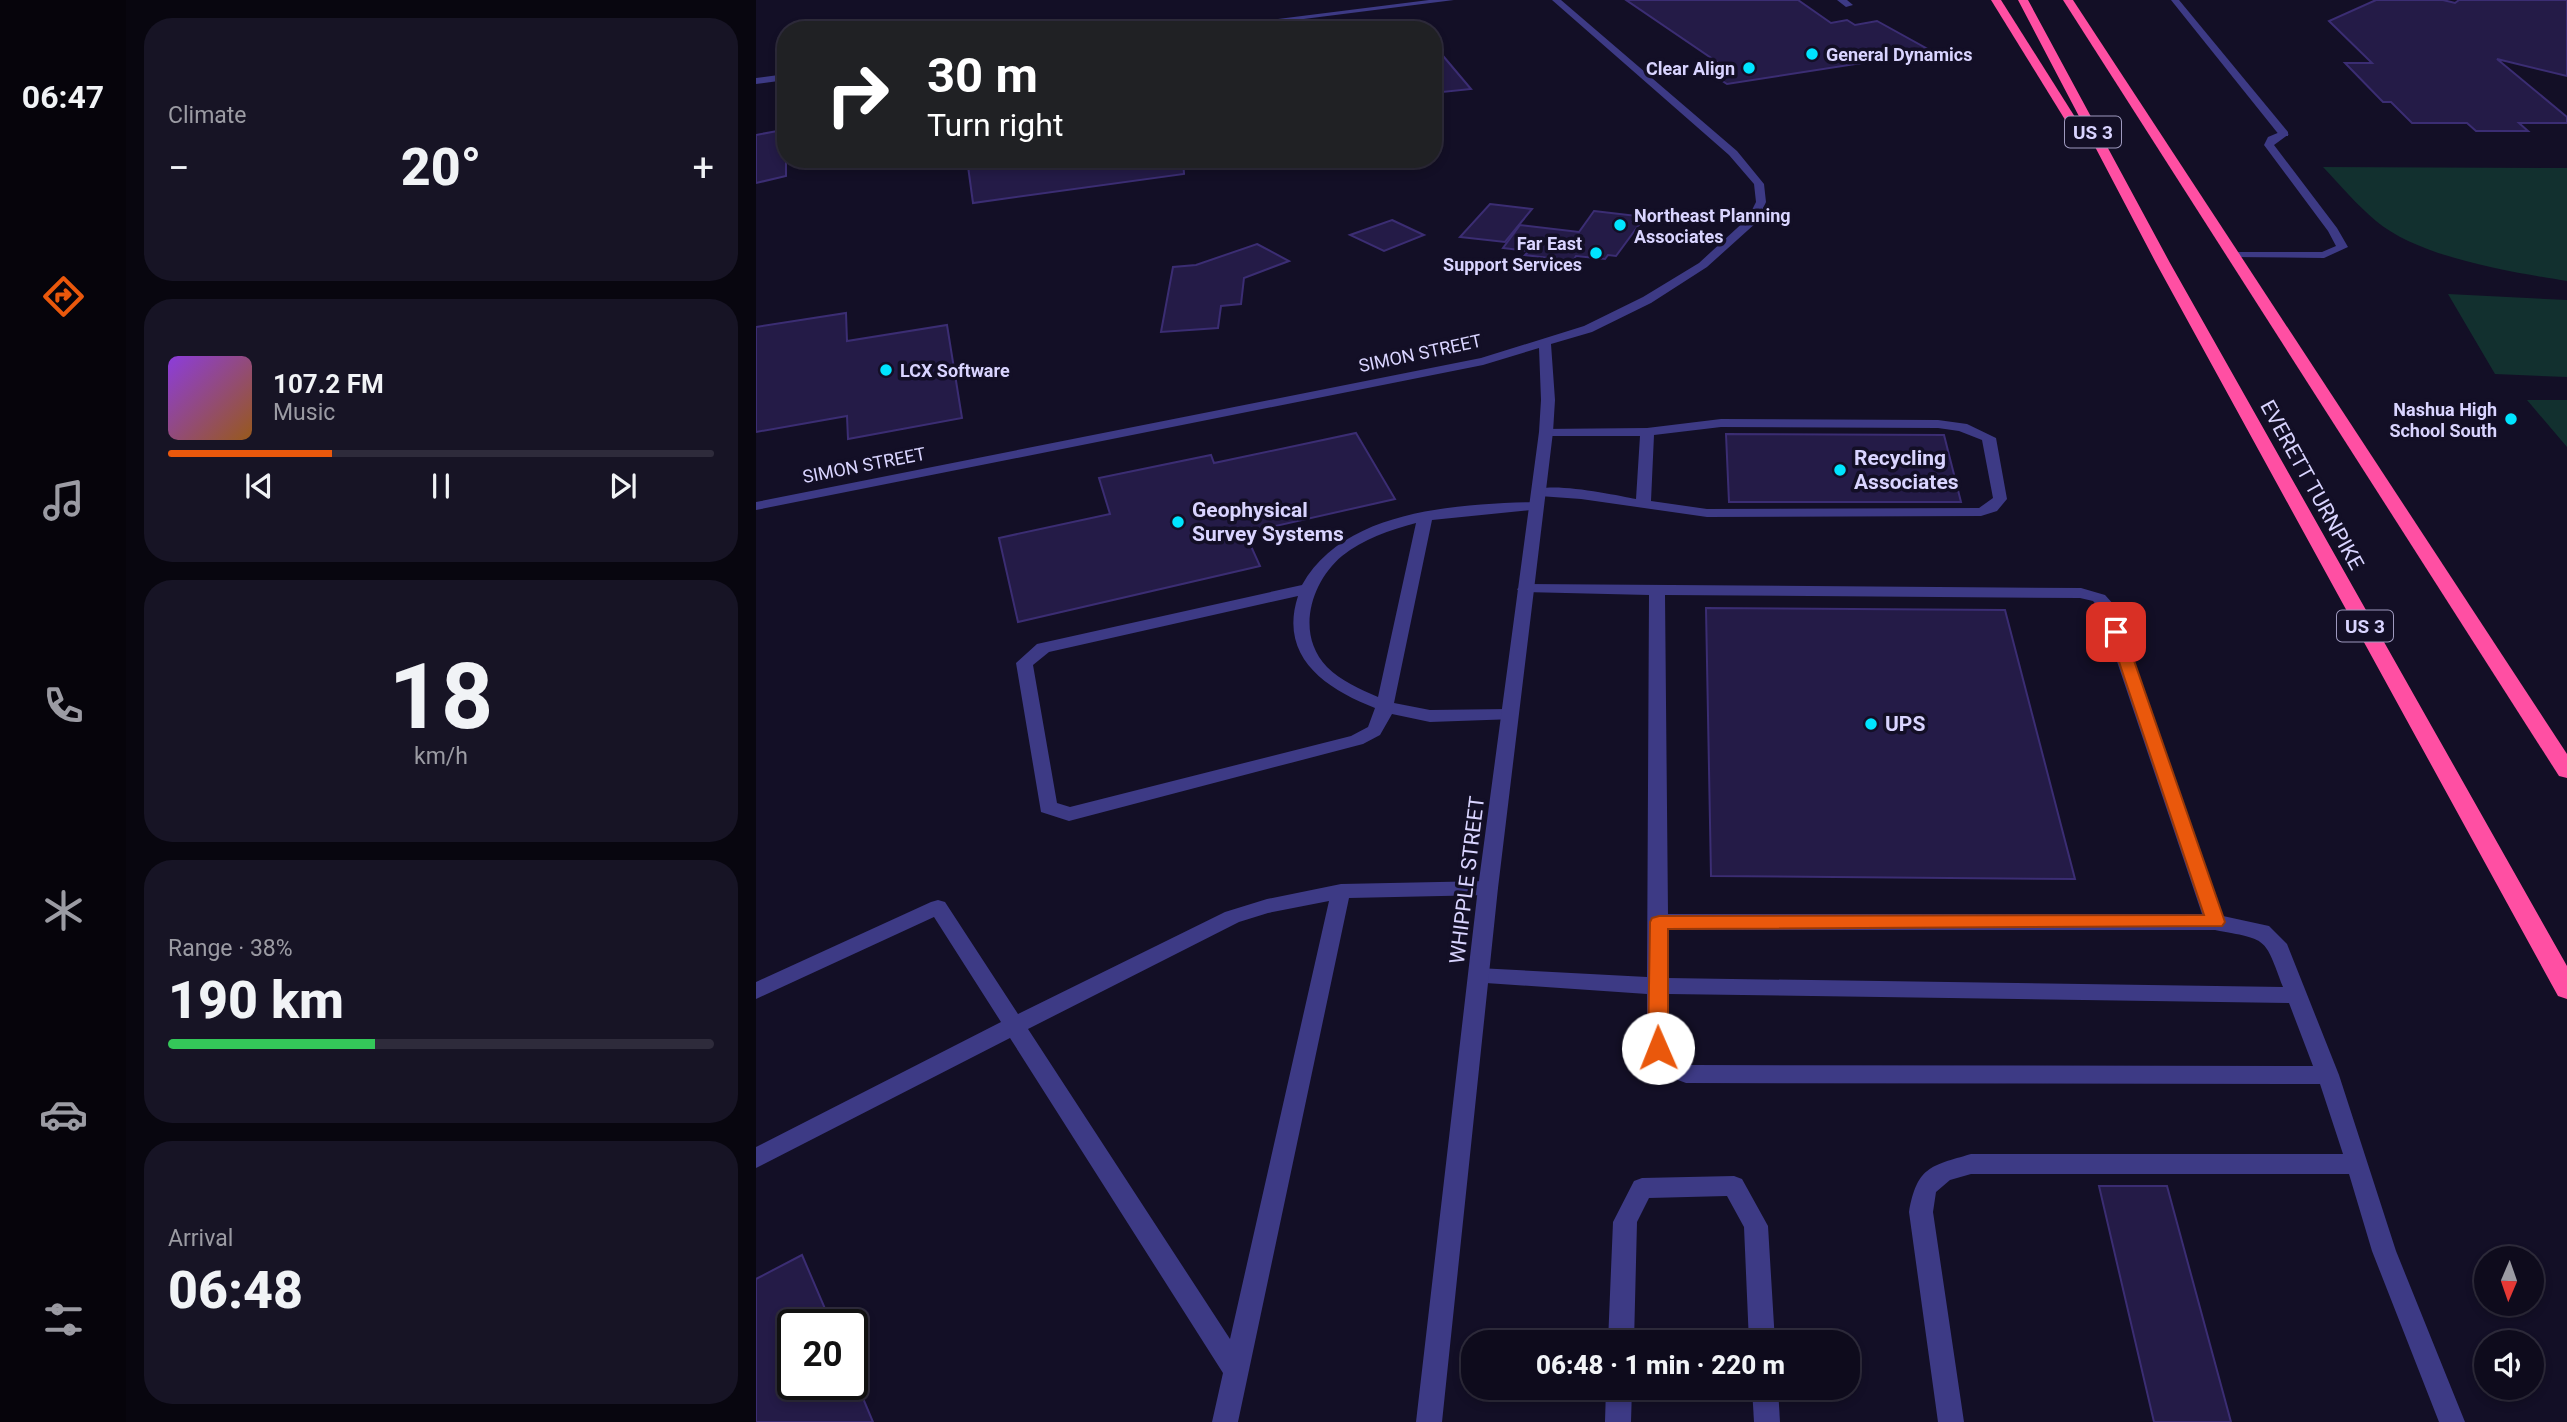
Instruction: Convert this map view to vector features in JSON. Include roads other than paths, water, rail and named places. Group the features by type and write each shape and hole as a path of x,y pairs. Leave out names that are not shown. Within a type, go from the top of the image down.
{"highway":[{"path":"1996,0 2163,264"},
{"name":"EVERETT TURNPIKE","path":"2023,0 2163,264 2567,989"},
{"name":"US 3","path":"2068,0 2567,771"}],"street":[{"path":"1270,21 1450,0"},
{"name":"SIMON STREET","path":"756,506 1483,361 1545,343 1616,316 1703,265 1753,220 1761,202 1759,184 1733,153 1556,0"},
{"path":"2175,0 2284,134 2272,138 2269,145 2333,230 2342,247 2337,252 2325,255 2235,255"},
{"path":"756,81 777,79"},
{"name":"WHIPPLE STREET","path":"1429,1422 1488,888 1546,432 1548,400 1545,343"},
{"path":"1509,715 1417,715 1335,685 1311,659 1302,623 1302,608 1307,589 1334,554 1379,530 1425,516 1537,499 1585,494 1707,513 1966,512 1992,508 2000,499 1989,438 1962,428 1938,424 1721,424 1647,432 1546,432"},
{"path":"1643,505 1647,432"},
{"path":"1307,589 1043,648 1024,663 1048,807 1069,814 1357,740 1374,730 1382,718 1425,516"},
{"path":"1525,589 2081,593 2099,598 2107,606 2215,922"},
{"path":"1657,590 1658,1048 1686,1074 2328,1074"},
{"path":"756,1158 1013,1026 1232,918 1267,906 1341,891 1488,888"},
{"path":"1225,1422 1341,891"},
{"path":"756,991 938,907 1236,1371"},
{"path":"1659,922 2215,922 2262,932 2277,944 2298,995 2328,1074 2384,1251 2452,1422"},
{"path":"1478,976 1657,986 2298,995"},
{"path":"1951,1422 1921,1212 1925,1187 1944,1172 1971,1164 2358,1164"},
{"path":"1620,1330 1625,1222 1643,1188 1734,1186 1756,1226 1761,1330"},
{"path":"1618,1422 1619,1400"},
{"path":"1766,1400 1767,1422"}],"place":[{"name":"General Dynamics","path":"1812,54"},
{"name":"Clear Align","path":"1749,68"},
{"name":"Northeast Planning Associates","path":"1620,225"},
{"name":"Far East Support Services","path":"1596,253"},
{"name":"LCX Software","path":"886,370"},
{"name":"Nashua High School South","path":"2511,419"},
{"name":"Recycling Associates","path":"1840,470"},
{"name":"Geophysical Survey Systems","path":"1178,522"},
{"name":"UPS","path":"1871,724"}]}
